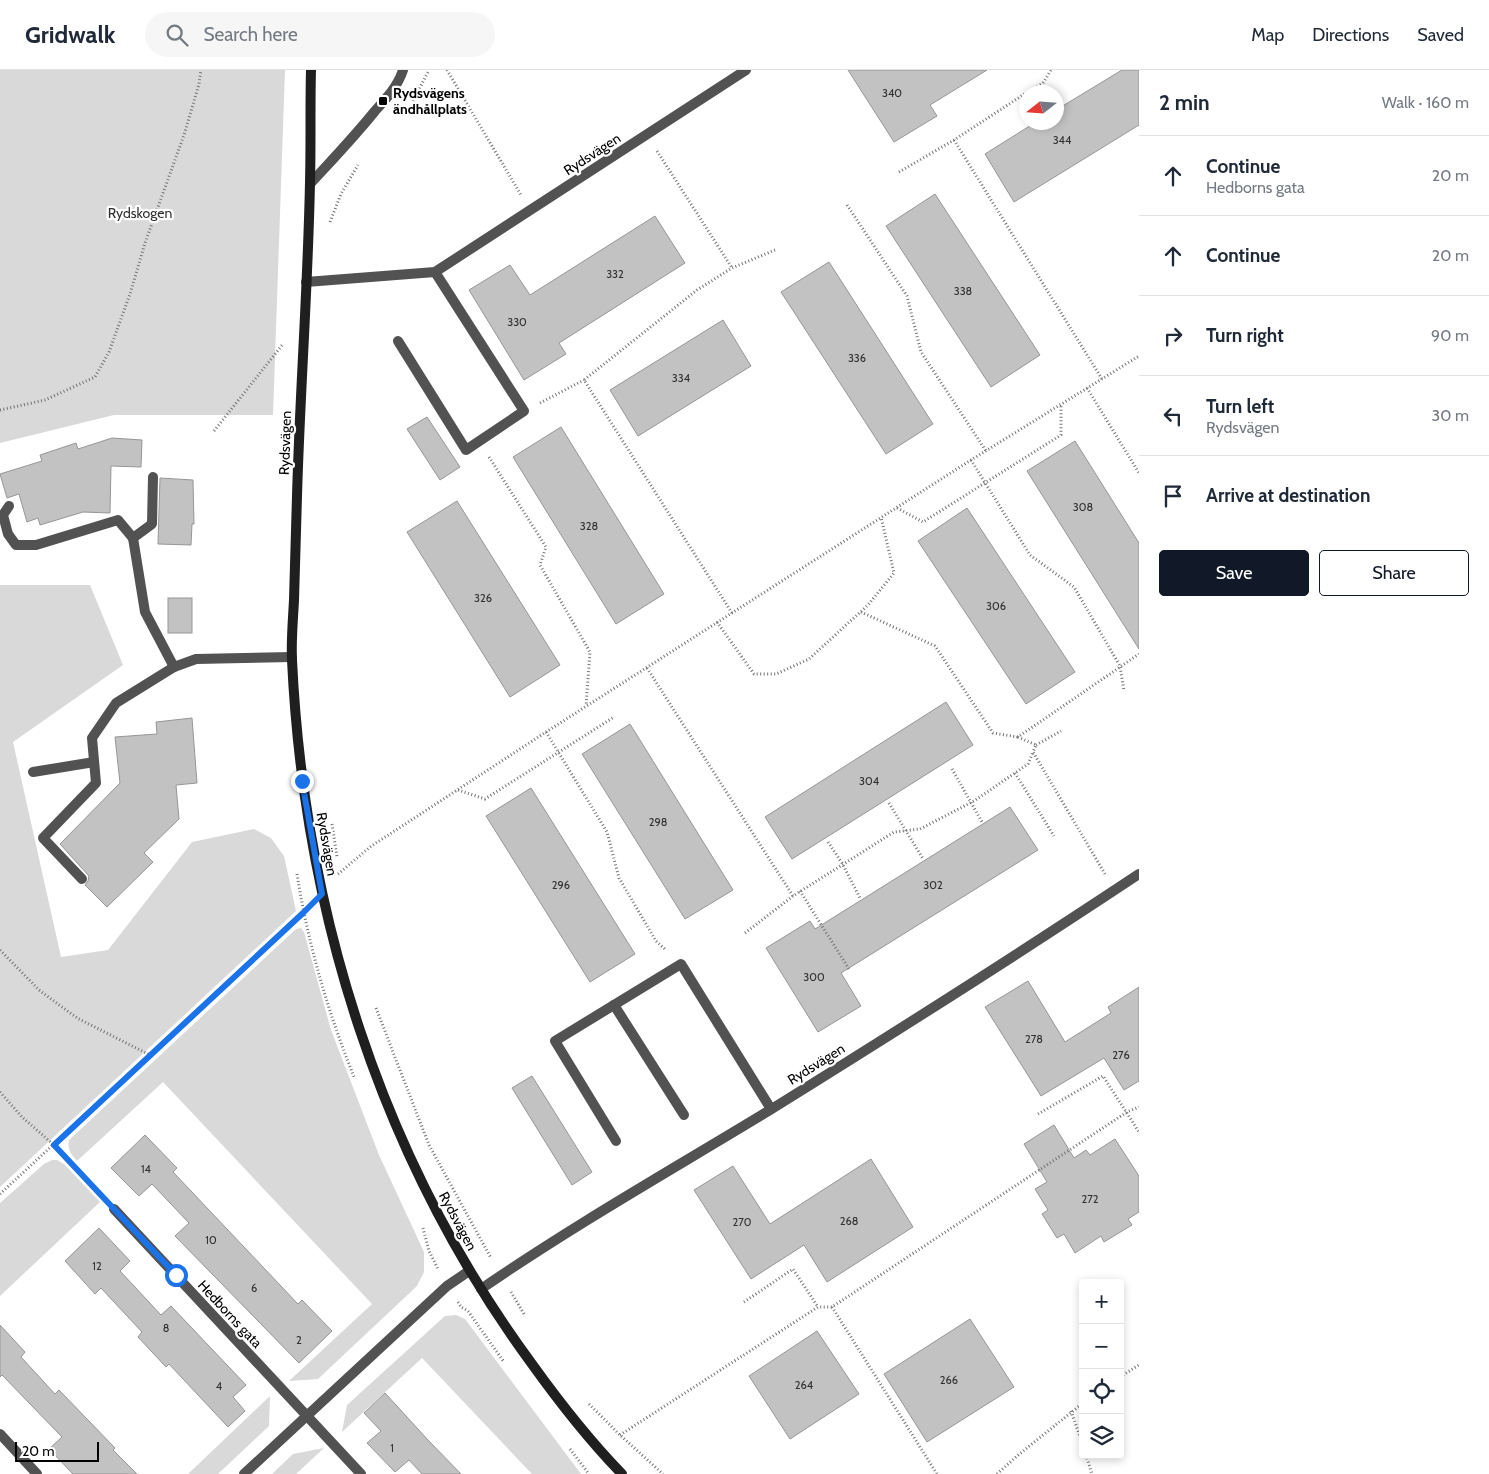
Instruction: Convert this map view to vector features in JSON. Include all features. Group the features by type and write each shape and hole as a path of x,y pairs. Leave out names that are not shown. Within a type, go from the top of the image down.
{"street":[{"name":"Rydsvägen","path":"310,70 310,184 299,415 292,658 302,781 322,894 338,961 356,1023 377,1081 412,1164 469,1271 515,1342 560,1403 598,1449 622,1474"},
{"path":"310,184 400,80 403,70"},
{"name":"Rydsvägen","path":"306,282 435,272 746,70"},
{"path":"398,342 466,450 524,411 435,272"},
{"path":"133,538 152,524 153,476"},
{"path":"9,506 3,515 8,534 16,545 36,545 118,520 133,538 145,612 174,667"},
{"path":"82,879 43,838 96,783 92,738 116,702 174,667 196,659 292,658"},
{"path":"33,772 94,762"},
{"name":"Rydsvägen","path":"481,1289 771,1109 1139,874"},
{"path":"616,1141 555,1041 682,964 771,1109"},
{"path":"614,1004 684,1116"},
{"name":"Hedborns gata","path":"114,1209 361,1474"},
{"path":"244,1474 446,1286 469,1271"},
{"path":"0,1434 37,1474"}],"path":[{"path":"0,410 45,400 96,377 109,352 130,294 145,243 184,135 199,84 201,70"},
{"path":"413,101 429,70"},
{"path":"447,70 530,210"},
{"path":"1040,85 1051,70"},
{"path":"899,172 954,140 1019,98"},
{"path":"646,135 732,268"},
{"path":"954,140 1102,379"},
{"path":"327,229 341,194 358,165"},
{"path":"847,205 908,296 921,352 986,451"},
{"path":"524,411 584,380 697,290 732,268 775,250"},
{"path":"214,431 283,344 283,354"},
{"path":"0,1194 303,913 340,872 370,847 881,517 1139,356"},
{"path":"584,380 732,613"},
{"path":"1087,388 1139,473"},
{"path":"896,508 923,522 985,483 1061,435 1061,404"},
{"path":"479,442 546,546 540,565 590,652 586,706"},
{"path":"971,460 1030,555 1074,587 1120,666 1124,690"},
{"path":"717,622 754,674 776,674 808,659 868,605 894,572 881,517"},
{"path":"860,612 935,646 993,733 1018,737 1036,745"},
{"path":"1018,737 1139,654"},
{"path":"647,668 793,896"},
{"path":"457,790 485,799 614,717"},
{"path":"745,934 800,891 894,832 920,829 972,802 1028,764 1036,745 1061,731"},
{"path":"546,732 607,832 619,878 656,941 682,964"},
{"path":"1033,752 1114,890"},
{"path":"952,769 982,822"},
{"path":"1015,773 1054,836"},
{"path":"889,803 923,859"},
{"path":"330,814 342,882"},
{"path":"828,842 842,863 860,898"},
{"path":"296,868 303,913 332,1018 356,1081"},
{"path":"800,891 849,968"},
{"path":"0,950 39,990 77,1018 150,1055"},
{"path":"373,1000 429,1145 500,1276 529,1321"},
{"path":"1038,1114 1103,1076 1139,1132"},
{"path":"0,1092 22,1117 54,1145 114,1209"},
{"path":"620,1435 818,1307 832,1307 1127,1112 1139,1106"},
{"path":"418,1219 446,1286 461,1307 468,1311 505,1362"},
{"path":"744,1302 793,1269 818,1307"},
{"path":"832,1307 937,1474"},
{"path":"1124,1374 1139,1365"},
{"path":"586,1401 663,1474"},
{"path":"997,1474 1079,1406"},
{"path":"1071,1411 1079,1434"},
{"path":"565,1442 589,1474"},
{"path":"1087,1459 1092,1474"}],"green space":[{"name":"Rydskogen","path":"0,70 285,70 273,415 114,415 0,443"},
{"path":"0,585 90,585 123,665 13,742 61,957 108,950 192,842 254,829 271,838 284,856 296,911 0,1187"},
{"path":"301,928 304,932 331,1030 379,1155 424,1252 424,1272 417,1286 318,1379 289,1381 372,1304 163,1082 77,1161 70,1151 69,1140 296,929"},
{"path":"57,1160 64,1164 100,1202 0,1296 0,1203 44,1164"},
{"path":"456,1315 465,1319 581,1474 532,1474 422,1358 342,1432 347,1405 445,1316"},
{"path":"270,1396 269,1426 218,1474 188,1474"},
{"path":"324,1448 296,1474 272,1474 293,1454"}],"building":[{"path":"848,70 987,70 930,105 937,116 894,142"},
{"path":"1122,70 1139,70 1139,125 1014,202 985,154 1023,130 1064,130 1064,105"},
{"path":"935,194 1040,355 991,387 886,226"},
{"path":"655,216 685,263 559,343 566,354 524,380 469,290 510,265 530,295"},
{"path":"829,262 933,424 886,454 781,292"},
{"path":"723,320 751,366 638,436 610,390"},
{"path":"427,417 460,467 440,480 407,429"},
{"path":"561,427 664,594 616,624 513,457"},
{"path":"112,438 142,440 141,467 111,466 110,513 83,512 40,525 38,518 27,522 19,494 7,498 0,474 42,461 40,455 76,443 78,449"},
{"path":"1075,441 1139,543 1139,649 1027,471"},
{"path":"160,478 193,480 194,524 192,524 191,545 158,544"},
{"path":"457,501 560,665 510,697 407,532"},
{"path":"967,508 1075,672 1026,704 918,541"},
{"path":"168,598 192,598 192,633 168,633"},
{"path":"946,702 973,745 792,859 765,817"},
{"path":"192,718 197,783 176,785 179,819 144,853 153,862 107,907 85,885 89,876 60,844 120,783 115,737 157,734 156,722"},
{"path":"630,724 733,890 685,919 582,754"},
{"path":"531,788 635,954 590,982 486,816"},
{"path":"1010,807 1038,850 841,973 861,1006 818,1032 766,948 810,921 815,929"},
{"path":"1028,981 1065,1042 1111,1013 1108,1007 1139,987 1139,1081 1124,1090 1104,1058 1041,1096 985,1007"},
{"path":"532,1076 592,1172 572,1185 512,1088"},
{"path":"1054,1125 1074,1158 1086,1150 1090,1155 1115,1139 1139,1176 1139,1212 1128,1219 1132,1225 1104,1242 1101,1236 1075,1253 1064,1234 1057,1238 1042,1214 1048,1210 1035,1189 1047,1182 1024,1144"},
{"path":"145,1135 177,1168 173,1172 298,1304 302,1300 332,1331 299,1363 175,1236 189,1223 152,1184 139,1196 111,1168"},
{"path":"871,1159 913,1227 827,1282 804,1245 751,1279 694,1190 733,1166 770,1224"},
{"path":"99,1228 130,1261 120,1271 161,1315 171,1306 246,1385 233,1397 245,1411 228,1427 169,1364 166,1367 138,1337 142,1332 101,1288 95,1294 65,1261"},
{"path":"970,1319 1014,1387 927,1442 884,1374"},
{"path":"0,1325 25,1352 21,1357 55,1394 59,1390 115,1448 113,1450 137,1474 73,1474 49,1449 62,1437 2,1375 0,1377"},
{"path":"817,1331 859,1394 790,1439 749,1376"},
{"path":"385,1393 461,1474 422,1474 409,1460 395,1472 367,1443 381,1431 364,1413"}],"place":[{"name":"Rydsvägens ändhållplats","path":"383,101"}],"route":[{"path":"176,1275 54,1145 322,894 302,781"}]}
